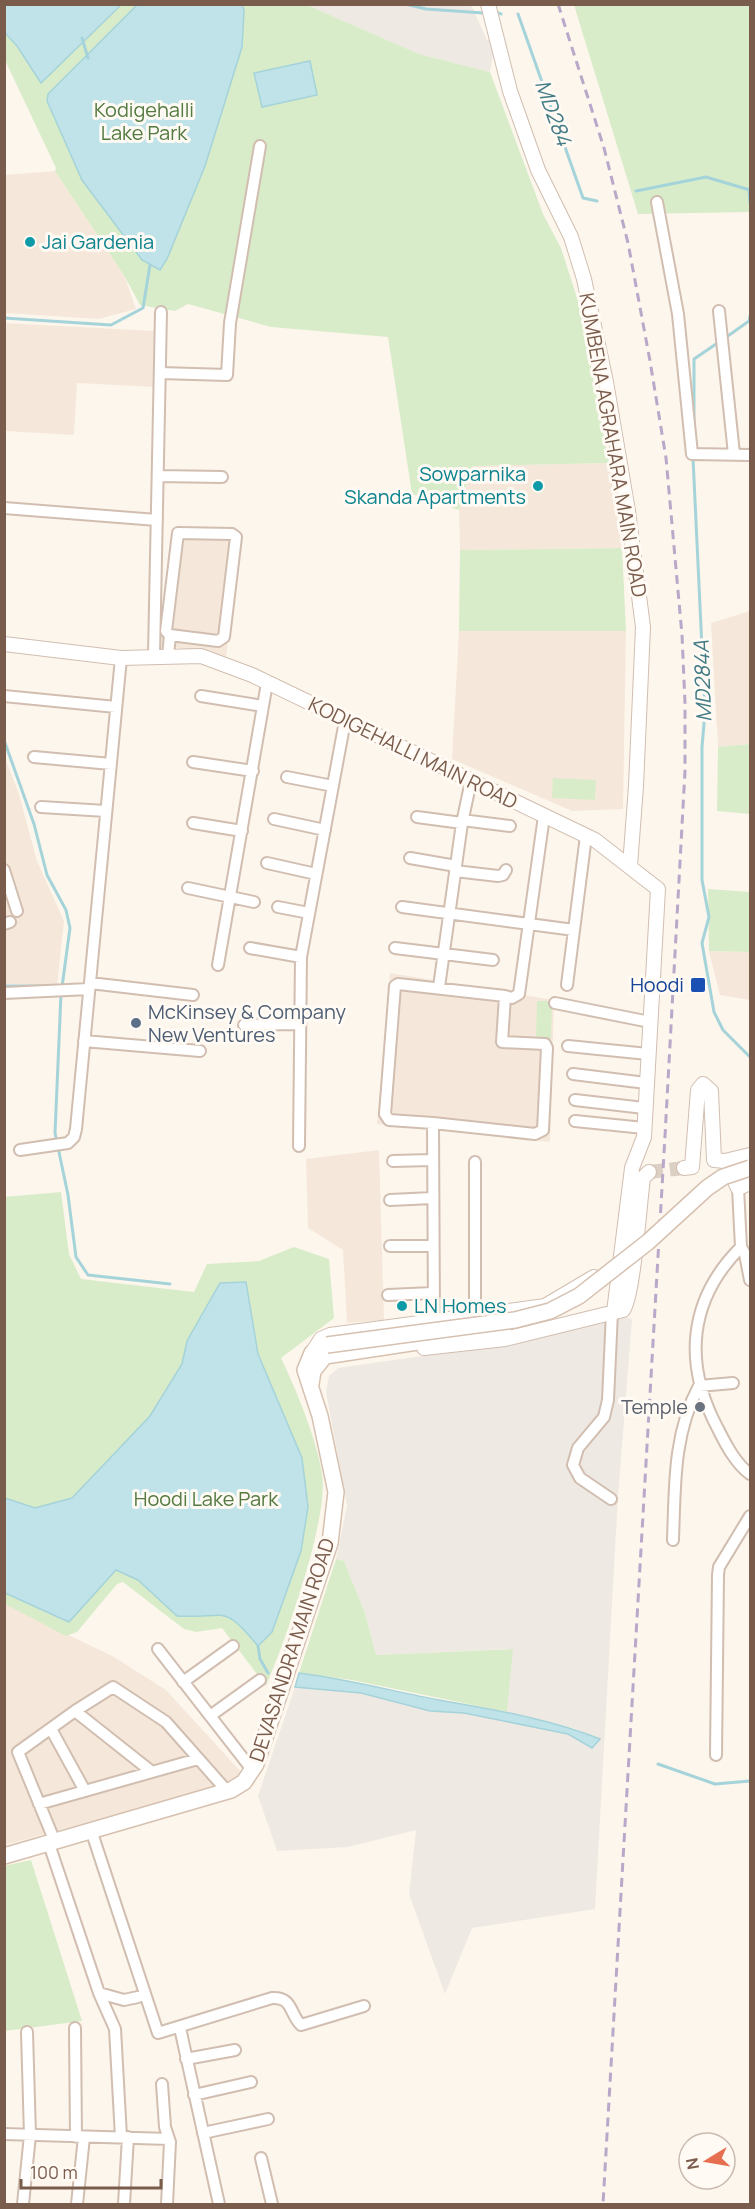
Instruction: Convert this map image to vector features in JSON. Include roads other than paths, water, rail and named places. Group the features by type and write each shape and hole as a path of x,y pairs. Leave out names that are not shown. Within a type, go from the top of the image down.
{"main road":[{"path":"312,1353 327,1345 515,1320 549,1311 579,1296 648,1242 707,1188 723,1177 750,1168"},
{"path":"312,1378 325,1356 539,1323 566,1311 624,1270 712,1194 750,1176"},
{"name":"DEVASANDRA MAIN ROAD","path":"4,1856 227,1791 244,1782 253,1771 280,1698 330,1543 334,1515 336,1491 333,1467 316,1404 312,1378 305,1377 305,1364 312,1353"}],"street":[{"name":"KUMBENA AGRAHARA MAIN ROAD","path":"488,4 510,90 526,136 538,170 571,237 584,279 606,382 628,511 643,627 630,866"},
{"path":"160,373 227,375 230,323 260,146"},
{"path":"657,202 678,314 692,454 750,454"},
{"path":"719,311 734,454"},
{"path":"154,655 161,312"},
{"path":"158,476 222,477"},
{"path":"4,508 157,520"},
{"path":"168,656 170,635 166,631 178,533 232,534 236,537 225,637 218,641 170,635"},
{"name":"KODIGEHALLI MAIN ROAD","path":"4,644 121,658 154,655 201,656 267,683 586,836 630,866 658,889 650,1022"},
{"path":"20,1150 64,1144 74,1137 76,1130 121,658"},
{"path":"218,965 267,683"},
{"path":"4,696 116,707"},
{"path":"201,696 263,706"},
{"path":"299,1146 298,1024 301,957 345,721"},
{"path":"34,757 111,764"},
{"path":"193,762 253,771"},
{"path":"287,777 333,786"},
{"path":"439,987 462,821 471,781"},
{"path":"40,807 106,811"},
{"path":"505,996 502,1042 545,1044 547,1048 543,1130 535,1134 389,1120 385,1114 396,984 439,987 505,996 512,998 519,994 527,924 544,816"},
{"path":"417,817 510,826"},
{"path":"274,819 326,830"},
{"path":"193,823 243,831"},
{"path":"567,985 586,836"},
{"path":"410,858 498,876 503,875 506,870"},
{"path":"267,863 316,874"},
{"path":"4,870 16,910"},
{"path":"188,888 254,902"},
{"path":"402,906 574,930"},
{"path":"278,907 309,913"},
{"path":"250,948 301,957"},
{"path":"395,948 493,960"},
{"path":"4,993 52,991 90,986 193,995"},
{"path":"555,1003 595,1013 650,1022 644,1128 632,1168 606,1408 604,1417 578,1448 573,1465 580,1478 611,1499"},
{"path":"244,1025 298,1024"},
{"path":"84,1041 200,1051"},
{"path":"568,1046 648,1054"},
{"path":"573,1074 646,1083"},
{"path":"684,1168 692,1167 698,1090 703,1084 711,1091 714,1160 725,1161 750,1155"},
{"path":"575,1100 644,1108"},
{"path":"575,1121 644,1128"},
{"path":"433,1123 434,1320"},
{"path":"393,1161 432,1160"},
{"path":"725,1161 744,1186 741,1247 745,1254 750,1280"},
{"path":"475,1162 475,1316"},
{"path":"312,1378 327,1364 344,1359 506,1339 584,1320 627,1306 643,1178 649,1172"},
{"path":"390,1200 432,1198"},
{"path":"390,1246 433,1246"},
{"path":"741,1247 717,1274 704,1301 695,1330 699,1386 709,1412 731,1453 750,1474"},
{"path":"312,1353 321,1339 330,1335 546,1306 572,1291 621,1256"},
{"path":"572,1291 584,1320"},
{"path":"388,1295 433,1293"},
{"path":"699,1386 733,1383"},
{"path":"673,1540 675,1458 688,1406 699,1386"},
{"path":"716,1755 719,1567 750,1516"},
{"path":"183,1682 233,1646"},
{"path":"158,1649 253,1771"},
{"path":"210,1716 260,1680"},
{"path":"124,2205 124,2137 115,2030 99,1993 39,1804 18,1752 112,1687 166,1722 227,1791"},
{"path":"75,1711 152,1772"},
{"path":"51,1729 85,1791"},
{"path":"39,1804 198,1759"},
{"path":"91,1830 158,2033 272,1998 285,1999 290,2003 298,2023 304,2025 364,2006"},
{"path":"99,1993 124,2000 138,1996"},
{"path":"75,2028 80,2137 77,2205"},
{"path":"180,2028 219,2205"},
{"path":"22,2205 30,2135 27,2032"},
{"path":"186,2059 235,2050"},
{"path":"194,2095 251,2082"},
{"path":"162,2084 169,2139 167,2205"},
{"path":"203,2133 268,2119"},
{"path":"4,2134 169,2139"},
{"path":"261,2158 272,2205"}],"water":[{"path":"5,4 121,5 41,83 17,46 5,33"},
{"path":"137,5 242,5 244,10 242,47 205,166 167,259 160,270 142,260 82,180 47,101 48,94"},
{"path":"310,61 317,95 262,107 254,73"},
{"name":"Hoodi Lake Park","path":"246,1282 258,1354 302,1458 308,1507 301,1551 272,1632 258,1646 230,1618 215,1615 177,1616 138,1580 116,1570 69,1622 5,1593 5,1498 35,1508 72,1498 150,1416 182,1364 187,1341 220,1283"},
{"path":"299,1673 520,1715 560,1725 600,1739 592,1748 568,1734 464,1713 430,1711 361,1693 295,1687"}],"waterway":[{"name":"MD284","path":"405,4 426,9 483,13"},
{"name":"MD284","path":"518,14 583,198 597,201"},
{"path":"82,38 88,58"},
{"name":"MD284","path":"636,191 706,177 750,190"},
{"name":"MD284A","path":"749,190 750,203"},
{"path":"4,318 111,325 143,308 150,265"},
{"name":"MD284A","path":"725,338 749,321 750,316"},
{"name":"MD284A","path":"694,421 694,359 719,342"},
{"name":"MD284A","path":"693,458 705,712 702,747 702,880 709,917 702,943 714,1012 723,1030 750,1057"},
{"path":"4,740 34,824 47,875 66,910 70,928 62,987"},
{"path":"4,986 48,986"},
{"path":"61,994 55,1133 68,1195 76,1257 88,1275 170,1284"},
{"path":"258,1646 260,1659 268,1673"},
{"path":"658,1764 715,1784 750,1781"}],"tunnel":[{"path":"649,1172 684,1168"}],"railway":[{"path":"558,4 604,148 628,243 650,361 666,458 682,635 685,703 685,771 603,2204"}],"place":[{"name":"Jai Gardenia","path":"30,242"},
{"name":"Sowparnika Skanda Apartments","path":"538,486"},
{"name":"Hoodi","path":"698,985"},
{"name":"McKinsey & Company New Ventures","path":"136,1023"},
{"name":"LN Homes","path":"402,1306"},
{"name":"Temple","path":"700,1407"}],"park label":[{"name":"Kodigehalli Lake Park","path":"144,122"}]}
